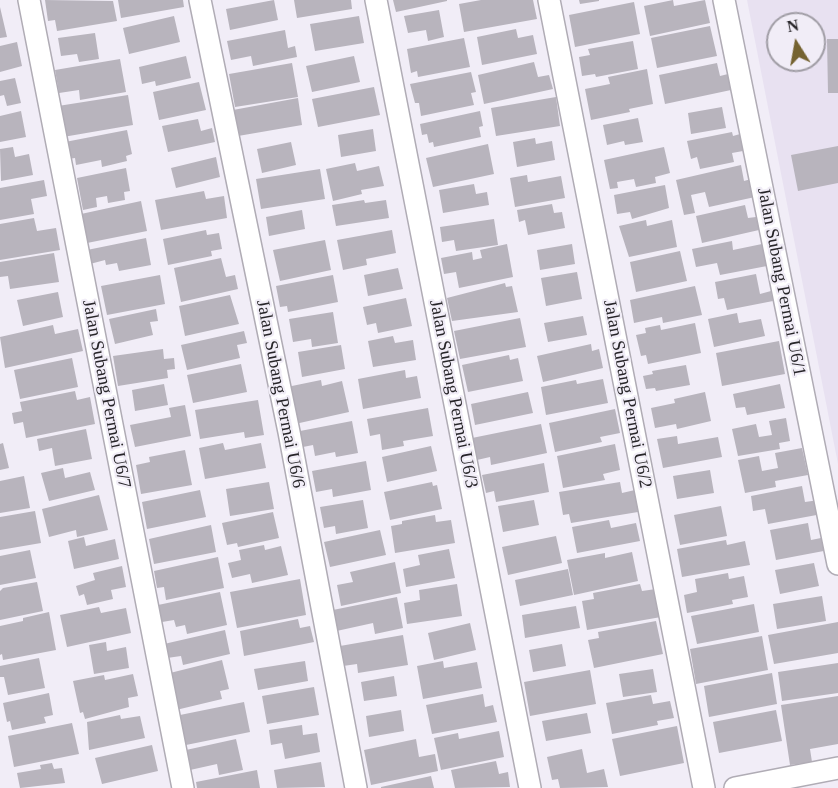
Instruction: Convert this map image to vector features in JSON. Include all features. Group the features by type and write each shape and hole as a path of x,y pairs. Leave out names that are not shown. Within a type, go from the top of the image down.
{"street":[{"name":"Jalan Subang Permai U6/7","path":"29,0 183,788"},
{"name":"Jalan Subang Permai U6/6","path":"200,0 289,432 356,788"},
{"name":"Jalan Subang Permai U6/3","path":"376,0 530,788"},
{"name":"Jalan Subang Permai U6/2","path":"549,0 704,788"},
{"name":"Jalan Subang Permai U6/1","path":"724,0 838,564"},
{"path":"735,788 838,768"}],"shaded area":[{"path":"747,0 838,0 838,464"}],"building":[{"path":"45,0 113,1 117,21 57,31 55,20 48,21"},
{"path":"118,0 183,0 184,7 121,18"},
{"path":"274,0 278,20 230,30 226,9"},
{"path":"294,0 351,0 352,9 297,18"},
{"path":"393,0 447,0 447,1 396,12"},
{"path":"481,0 533,0 537,19 464,32 459,4"},
{"path":"579,0 599,0 599,1 580,4"},
{"path":"673,0 674,6 705,0 710,23 650,36 644,6"},
{"path":"634,2 640,34 575,47 569,15"},
{"path":"0,7 7,37 0,38"},
{"path":"439,10 444,37 428,41 426,30 408,33 404,16"},
{"path":"174,16 180,42 129,54 123,28"},
{"path":"359,16 364,43 315,51 310,24"},
{"path":"710,26 717,56 657,68 651,38"},
{"path":"516,29 518,38 533,35 537,54 482,65 477,37"},
{"path":"285,30 288,48 295,46 297,57 253,66 251,56 231,60 227,41"},
{"path":"95,33 99,59 79,62 77,54 61,56 58,38"},
{"path":"464,38 470,67 418,77 417,71 411,73 407,49"},
{"path":"827,39 838,39 838,93 828,93"},
{"path":"633,41 638,69 596,77 595,74 582,76 579,57 590,55 588,49"},
{"path":"17,42 22,66 0,72 0,46"},
{"path":"186,56 191,78 156,86 155,81 142,84 139,67"},
{"path":"354,56 360,82 312,92 306,66"},
{"path":"120,59 126,92 80,100 79,90 59,93 55,70"},
{"path":"534,62 538,77 549,75 553,89 484,104 478,75"},
{"path":"292,63 298,97 235,107 229,74"},
{"path":"717,63 720,76 728,74 731,90 665,104 659,75"},
{"path":"647,69 653,104 629,109 630,112 591,120 585,89 610,84 608,77"},
{"path":"471,72 476,92 471,93 474,105 421,116 419,103 415,103 410,84"},
{"path":"15,78 21,103 7,106 4,95 0,96 0,81"},
{"path":"199,82 206,110 159,120 153,92"},
{"path":"374,87 380,115 318,127 312,99"},
{"path":"128,95 133,125 63,137 58,106"},
{"path":"556,97 560,126 496,136 491,108"},
{"path":"298,98 302,125 238,136 233,110"},
{"path":"722,107 726,128 691,134 688,113"},
{"path":"21,111 26,137 0,142 0,116"},
{"path":"480,111 483,126 479,127 481,137 434,147 433,142 429,143 427,134 422,135 420,124"},
{"path":"638,118 643,142 625,145 624,141 607,145 603,125"},
{"path":"198,119 201,131 212,128 215,142 168,152 162,126"},
{"path":"373,129 376,151 341,157 338,135"},
{"path":"127,130 132,154 126,156 127,161 102,167 101,160 76,165 75,158 68,159 65,142"},
{"path":"732,132 733,136 740,134 743,151 732,153 734,162 700,169 697,157 691,159 687,141"},
{"path":"535,138 536,144 552,141 555,160 517,167 513,142"},
{"path":"291,142 296,165 262,173 257,149"},
{"path":"488,144 494,174 433,187 426,158"},
{"path":"838,146 838,183 798,191 791,155"},
{"path":"13,147 15,157 29,154 33,175 1,181 0,149"},
{"path":"664,147 670,173 655,177 656,183 636,187 634,179 617,182 618,188 610,189 604,160"},
{"path":"216,157 220,177 176,188 171,168"},
{"path":"355,163 357,171 379,166 384,186 361,190 362,194 333,201 326,169"},
{"path":"741,165 744,181 751,179 755,197 709,207 705,192 691,195 695,213 684,215 676,180"},
{"path":"126,168 130,191 124,192 125,200 108,203 107,196 96,198 97,207 83,210 77,178"},
{"path":"320,169 325,199 261,209 256,179"},
{"path":"527,175 528,182 561,176 565,198 515,207 510,178"},
{"path":"44,180 47,196 31,199 34,214 0,220 0,188"},
{"path":"474,184 476,194 487,192 489,205 443,213 439,190"},
{"path":"665,185 669,208 632,219 630,212 617,214 614,195"},
{"path":"204,191 206,199 224,196 227,218 161,230 155,200"},
{"path":"364,200 365,203 386,200 389,218 336,226 332,205"},
{"path":"141,201 147,231 87,243 81,214"},
{"path":"552,204 554,213 562,212 565,228 528,235 525,220 519,222 517,210"},
{"path":"745,205 748,218 756,217 759,230 702,243 696,216"},
{"path":"302,210 305,229 269,236 266,217"},
{"path":"34,218 37,231 56,228 60,250 0,260 0,224"},
{"path":"494,219 498,245 456,251 454,240 442,242 440,227"},
{"path":"646,220 647,226 672,220 677,247 629,257 619,226"},
{"path":"206,230 207,235 219,233 222,249 211,251 212,256 168,265 163,239"},
{"path":"392,230 396,253 366,259 367,265 343,270 337,240"},
{"path":"146,238 151,265 119,271 117,263 106,265 105,260 90,264 87,250"},
{"path":"325,240 331,270 280,281 273,250"},
{"path":"732,241 733,250 762,244 767,266 720,275 717,263 696,267 692,249"},
{"path":"507,244 513,277 459,288 456,272 444,274 441,258 472,252 473,260 482,258 480,250"},
{"path":"572,244 575,264 540,270 537,250"},
{"path":"680,251 687,281 636,292 630,262"},
{"path":"54,253 59,282 10,289 8,276 0,277 0,262"},
{"path":"221,258 226,277 235,275 238,289 181,302 174,268"},
{"path":"398,268 403,289 368,296 364,275"},
{"path":"577,272 582,299 546,306 541,278"},
{"path":"756,274 760,294 771,291 773,301 727,310 724,298 718,299 715,282"},
{"path":"160,275 165,304 107,315 101,286"},
{"path":"333,275 338,302 288,312 287,306 280,307 276,286"},
{"path":"505,283 506,287 512,286 518,312 452,321 447,298"},
{"path":"695,286 702,315 663,323 662,317 634,323 630,300"},
{"path":"58,292 63,317 23,326 17,300"},
{"path":"230,295 239,324 185,336 179,306"},
{"path":"406,298 412,326 378,333 376,323 367,325 363,307"},
{"path":"156,309 158,321 150,322 153,335 115,344 109,319"},
{"path":"333,312 338,343 312,347 311,339 293,342 289,319"},
{"path":"737,313 739,323 761,319 765,336 714,347 708,319"},
{"path":"583,316 587,335 548,342 544,323"},
{"path":"520,318 526,347 460,359 454,331"},
{"path":"695,323 701,353 648,364 646,355 641,356 636,335 646,333 645,328 660,325 661,330"},
{"path":"53,325 55,334 78,329 83,351 5,368 0,337"},
{"path":"244,331 247,343 237,345 240,358 187,370 181,345"},
{"path":"393,336 395,343 413,340 416,360 373,367 368,341"},
{"path":"779,341 785,374 722,386 716,353"},
{"path":"591,344 592,351 599,349 603,368 543,382 537,356"},
{"path":"341,345 345,369 302,377 298,352"},
{"path":"163,349 164,359 174,358 175,369 167,370 168,378 118,386 113,356"},
{"path":"509,355 510,360 518,358 523,381 468,392 462,365"},
{"path":"72,358 78,387 20,399 14,370"},
{"path":"241,364 247,392 193,403 187,375"},
{"path":"686,365 690,385 656,391 655,388 646,389 643,376 653,374 652,371"},
{"path":"405,370 406,378 417,376 421,398 363,409 358,379"},
{"path":"603,379 608,403 546,415 541,387 576,380 577,384"},
{"path":"321,380 322,386 342,381 349,412 295,424 287,387"},
{"path":"164,384 168,405 135,411 132,390"},
{"path":"780,384 785,408 747,415 745,407 736,408 733,394"},
{"path":"75,391 77,400 90,397 95,424 26,438 23,422 14,424 12,413 22,411 20,402"},
{"path":"528,392 533,413 475,425 471,404"},
{"path":"705,392 711,421 677,429 676,424 655,428 651,408 675,403 674,399"},
{"path":"258,400 264,435 245,438 244,432 200,439 195,410"},
{"path":"185,405 191,436 135,447 130,425 171,417 169,408"},
{"path":"428,408 433,436 403,441 404,446 382,450 380,434 370,436 367,419"},
{"path":"615,409 620,433 600,437 602,442 555,452 549,423"},
{"path":"786,418 790,441 779,443 780,449 738,456 732,429 756,424 759,437 772,435 769,421"},
{"path":"352,421 358,453 336,457 335,452 315,456 313,445 303,447 300,431"},
{"path":"541,424 547,453 491,465 490,457 477,460 472,438"},
{"path":"86,429 92,459 55,466 52,448 39,451 37,439"},
{"path":"677,436 678,444 718,437 722,457 663,468 657,439"},
{"path":"3,443 9,468 0,470 0,444"},
{"path":"223,443 225,450 261,443 266,468 205,479 199,448"},
{"path":"615,444 620,470 603,474 605,480 563,488 557,456"},
{"path":"431,446 437,471 387,482 382,457"},
{"path":"802,448 808,475 775,481 776,487 745,493 738,460 759,456 762,471 778,468 775,453"},
{"path":"185,450 192,485 141,494 136,465 150,462 149,457"},
{"path":"366,461 371,490 333,497 332,489 316,492 312,471"},
{"path":"544,463 549,492 496,502 494,491 486,493 482,475"},
{"path":"63,468 65,478 90,472 95,490 49,501 41,473"},
{"path":"710,470 714,493 677,499 673,476"},
{"path":"24,476 30,508 0,513 0,481"},
{"path":"269,482 274,509 230,516 226,489"},
{"path":"432,482 433,486 437,485 442,509 390,520 384,492"},
{"path":"620,482 622,493 635,490 638,512 571,523 569,514 563,515 559,492"},
{"path":"802,486 805,502 819,500 822,514 768,524 765,509 753,511 751,496"},
{"path":"200,490 206,517 147,529 142,502"},
{"path":"99,495 108,530 77,537 76,530 49,537 42,509"},
{"path":"363,500 368,528 336,534 335,526 324,528 320,507"},
{"path":"534,500 539,525 503,532 498,506"},
{"path":"721,506 727,536 680,545 674,515"},
{"path":"35,511 41,543 0,550 0,517"},
{"path":"273,512 279,538 238,547 237,543 227,545 222,523"},
{"path":"435,515 436,522 451,520 455,543 395,553 391,526 402,524 402,521"},
{"path":"609,520 611,528 636,523 640,541 577,553 572,527"},
{"path":"808,523 811,540 826,537 829,550 776,560 770,530"},
{"path":"211,525 216,552 154,564 149,539"},
{"path":"380,530 386,555 330,567 324,542"},
{"path":"556,536 562,563 508,575 502,547"},
{"path":"84,537 86,546 115,539 119,559 74,569 68,541"},
{"path":"726,540 727,545 745,541 750,565 682,577 677,549"},
{"path":"264,545 265,550 281,546 288,575 252,583 250,574 232,578 228,563 241,560 239,550"},
{"path":"449,549 455,578 406,587 403,569 420,565 418,555"},
{"path":"30,550 36,578 0,585 0,556"},
{"path":"632,552 638,581 574,595 567,560 605,553 605,558"},
{"path":"218,557 224,588 166,600 164,587 157,588 154,571"},
{"path":"395,562 401,593 341,606 337,585 353,582 350,572"},
{"path":"814,563 819,586 780,594 775,570"},
{"path":"122,566 126,587 111,590 113,599 87,605 84,594 79,596 76,586 95,580 93,573"},
{"path":"568,569 573,595 520,606 515,580"},
{"path":"728,573 729,579 744,576 748,597 732,600 733,604 687,613 684,595 697,592 695,579"},
{"path":"300,579 306,615 237,628 230,592"},
{"path":"37,582 43,611 0,620 0,591 3,588"},
{"path":"457,584 462,616 407,624 404,603 420,600 419,590"},
{"path":"640,584 642,591 656,589 661,617 587,630 582,601 594,599 593,593"},
{"path":"220,592 227,625 187,634 185,625 176,627 174,620 162,622 158,605"},
{"path":"822,596 826,621 777,629 773,604"},
{"path":"397,597 403,628 375,634 373,623 332,632 328,611"},
{"path":"754,604 759,632 697,644 691,616"},
{"path":"576,606 580,628 525,638 522,615"},
{"path":"99,607 101,613 126,608 131,633 67,647 60,615"},
{"path":"49,612 56,650 3,660 2,654 0,655 0,626"},
{"path":"298,619 300,628 310,626 314,642 244,656 240,631"},
{"path":"656,621 663,654 594,668 588,640 599,638 598,632"},
{"path":"838,622 838,653 774,664 768,635"},
{"path":"470,623 476,650 434,660 428,633"},
{"path":"225,630 230,654 183,665 181,656 167,658 164,644"},
{"path":"403,635 408,665 358,673 357,664 343,666 340,646"},
{"path":"762,636 768,670 696,684 690,649"},
{"path":"106,642 107,651 126,647 129,668 94,674 89,645"},
{"path":"562,644 566,666 533,672 529,650"},
{"path":"39,658 45,688 8,695 4,677 0,677 0,666"},
{"path":"222,660 229,689 220,691 222,699 176,710 170,673"},
{"path":"305,661 308,681 258,690 254,669"},
{"path":"443,661 444,668 477,662 482,688 423,699 417,666"},
{"path":"838,663 838,693 782,701 778,672"},
{"path":"653,669 657,692 623,697 619,674"},
{"path":"590,670 596,704 530,716 524,682"},
{"path":"772,673 777,704 709,717 704,686"},
{"path":"133,674 138,696 128,698 129,707 85,719 83,712 80,713 73,681 104,675 105,680"},
{"path":"394,676 397,696 364,701 361,682"},
{"path":"314,687 319,715 267,724 262,696"},
{"path":"49,693 53,715 44,717 46,723 12,730 10,721 7,722 3,703"},
{"path":"483,694 485,707 493,705 497,722 432,734 426,705"},
{"path":"651,695 653,704 670,701 674,718 657,721 658,725 612,734 606,703"},
{"path":"838,696 838,744 810,749 812,762 790,765 781,705"},
{"path":"244,702 250,732 186,745 180,715"},
{"path":"401,710 404,731 369,737 366,716"},
{"path":"776,710 782,741 719,753 713,722"},
{"path":"587,713 591,733 546,741 542,721"},
{"path":"120,715 121,719 140,716 145,738 89,750 87,722"},
{"path":"72,723 79,754 14,767 8,736"},
{"path":"302,725 303,735 317,733 320,752 285,759 282,743 271,745 269,730"},
{"path":"677,726 684,763 620,776 612,739"},
{"path":"499,731 504,757 441,770 434,738 458,733 459,739"},
{"path":"236,739 243,770 219,775 217,764 190,770 186,750"},
{"path":"416,739 419,757 435,754 438,771 371,785 364,750"},
{"path":"152,745 158,771 102,784 95,758"},
{"path":"582,749 587,773 604,769 608,787 560,788 558,779 552,780 547,757"},
{"path":"496,761 499,774 508,772 510,787 455,788 451,770"},
{"path":"321,762 325,787 277,788 274,770"},
{"path":"52,763 54,769 62,768 65,783 20,788 17,773 41,769 40,765"},
{"path":"257,770 260,788 197,788 196,782"},
{"path":"431,776 434,788 381,788 381,787"}]}
